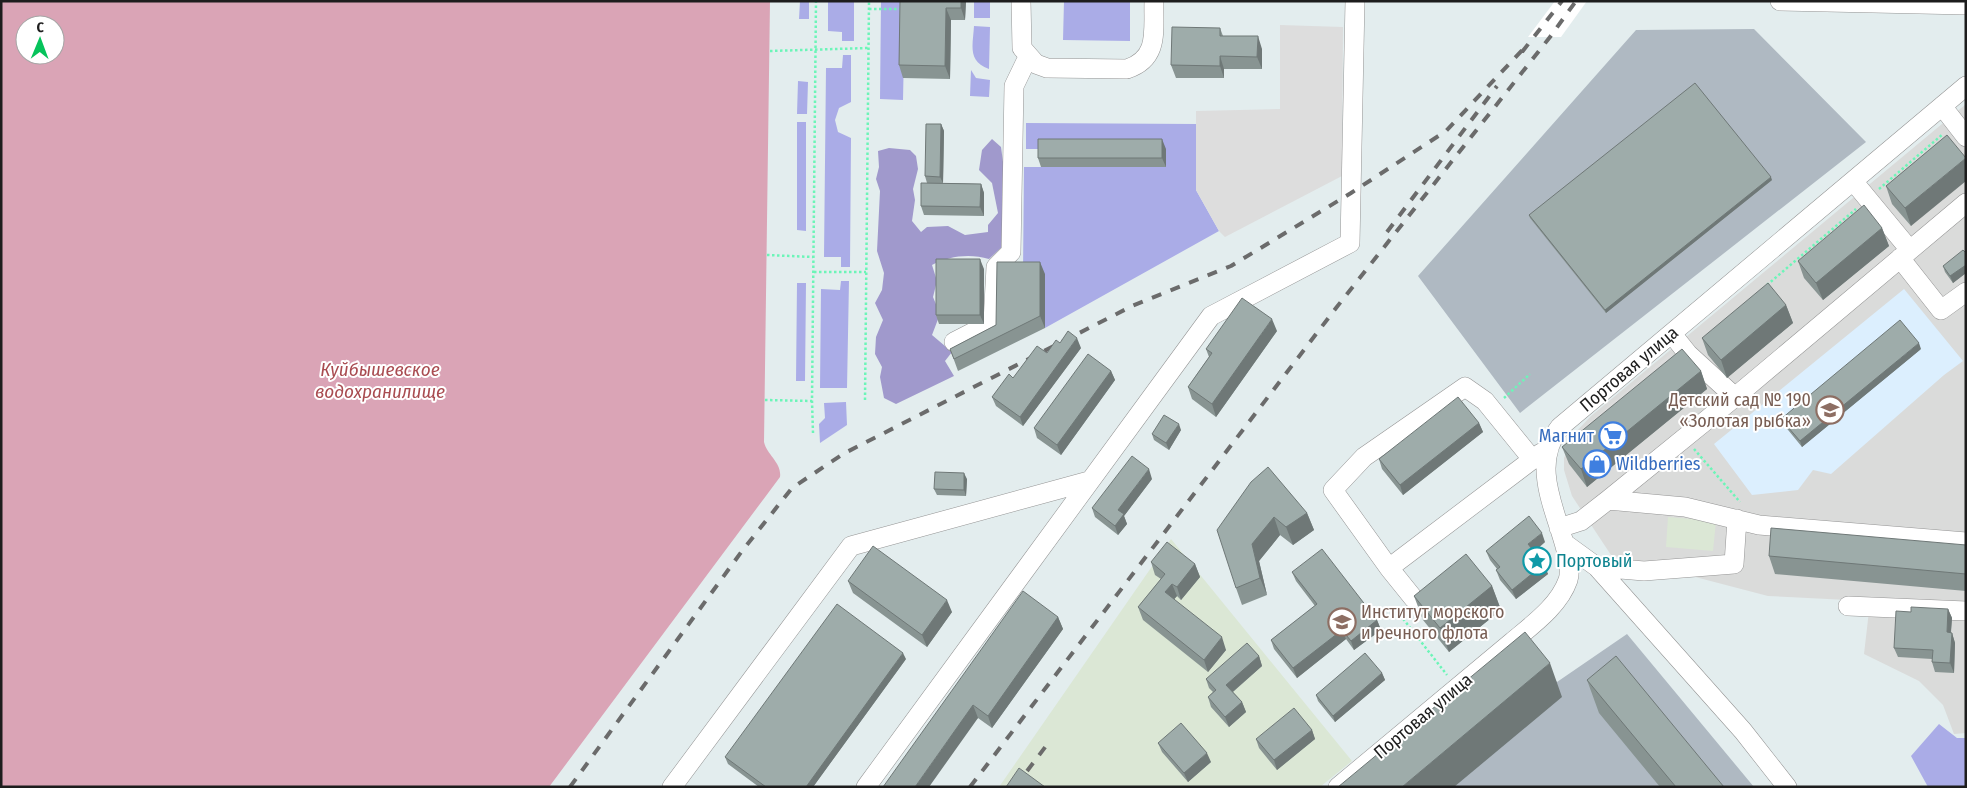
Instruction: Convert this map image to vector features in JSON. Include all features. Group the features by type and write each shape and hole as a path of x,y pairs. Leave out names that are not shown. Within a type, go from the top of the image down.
{"street":[{"path":"1021,1 1020,39 1022,48 1036,64 1047,68 1127,69 1138,66 1150,53 1153,42 1154,1"},
{"path":"866,787 1211,316 1350,243 1355,1"},
{"path":"1780,1 1966,5"},
{"path":"954,342 993,322 996,267 1011,252 1014,86 1028,57"},
{"name":"Портовая улица","path":"1338,787 1512,642 1562,594 1568,578 1568,561 1539,454 1560,427 1966,86"},
{"path":"1942,106 1961,130"},
{"path":"1853,181 1868,199 1941,310 1966,292"},
{"path":"1787,787 1743,731 1597,567 1562,535 1581,522 1735,397 1966,204"},
{"path":"976,267 996,267"},
{"path":"1672,334 1688,354 1735,397"},
{"path":"1389,568 1539,454 1486,401 1465,388 1364,457 1333,490 1389,568 1414,599"},
{"path":"672,787 851,546 1089,481"},
{"path":"1608,500 1738,511 1759,525 1966,542"},
{"path":"1597,567 1644,572 1734,564 1738,511"},
{"path":"1848,606 1966,611"}],"path":[{"path":"813,433 814,50 816,1"},
{"path":"865,400 869,1"},
{"path":"869,9 902,10"},
{"path":"770,51 868,48"},
{"path":"1763,289 1868,199 1961,130"},
{"path":"767,256 813,256"},
{"path":"814,272 866,272"},
{"path":"1492,409 1530,374"},
{"path":"765,400 812,401"},
{"path":"1684,437 1738,511"},
{"path":"1414,599 1397,611 1448,676"}],"shaded area":[{"path":"800,1 809,1 809,19 799,19"},
{"path":"828,1 854,1 854,41 842,41 842,32 828,31"},
{"path":"881,1 905,1 903,100 880,99"},
{"path":"974,1 990,1 990,18 974,18"},
{"path":"1064,1 1130,1 1130,41 1063,40"},
{"path":"1280,25 1343,27 1342,176 1225,237 1219,231 1196,190 1196,111 1280,109"},
{"path":"974,26 990,27 989,69 977,62 974,57"},
{"path":"1754,29 1866,142 1520,413 1418,276 1636,30"},
{"path":"843,55 851,55 851,102 839,108 835,120 838,132 851,138 850,267 841,267 841,257 824,257 826,68 842,68"},
{"path":"971,70 976,78 990,80 989,97 970,96"},
{"path":"798,81 808,82 807,114 797,114"},
{"path":"1966,104 1966,606 1768,596 1611,555 1572,496 1564,470 1564,458 1575,433 1591,416"},
{"path":"797,122 806,122 806,231 797,230"},
{"path":"1026,123 1197,124 1196,190 1219,231 1045,328 1023,274 1024,167 1041,167 1041,149 1026,149"},
{"path":"992,139 1001,147 1007,192 1004,245 989,259 959,256 945,259 932,265 937,281 933,297 940,314 932,335 952,352 945,361 954,376 896,404 884,398 880,377 882,367 875,354 876,337 883,320 875,303 882,290 884,273 877,251 880,191 876,179 879,167 878,151 889,148 910,150 916,156 918,169 913,189 915,200 912,221 921,232 927,227 948,226 965,235 988,232 988,225 998,213 992,183 979,170 982,150"},
{"path":"841,281 849,281 847,388 820,388 821,289 840,290"},
{"path":"797,283 806,283 805,381 796,381"},
{"name":"Детский сад № 190 «Золотая рыбка»","path":"1904,289 1963,361 1944,375 1831,474 1813,470 1798,490 1752,495 1714,444"},
{"path":"1671,353 1677,360 1582,441 1576,434"},
{"path":"846,402 847,425 820,443 819,424 825,418 824,403"},
{"path":"1668,517 1716,521 1713,551 1666,547"},
{"path":"1171,539 1352,761 1320,787 999,787"},
{"path":"1869,611 1966,615 1966,733 1954,734 1943,705 1919,681 1864,654"},
{"path":"1627,634 1754,787 1378,787 1540,660 1557,682"},
{"path":"1939,724 1957,738 1966,738 1966,787 1928,787 1911,756"}],"water":[{"name":"Куйбышевское водохранилище","path":"1,1 770,1 764,442 779,467 780,477 549,787 1,787"}],"pier":[{"path":"1555,1 1587,1 1561,37 1528,37"}],"building":[{"path":"900,1 961,1 961,8 946,8 945,66 899,65"},
{"path":"1172,27 1220,28 1220,36 1258,36 1257,57 1220,56 1220,66 1171,65"},
{"path":"1695,83 1771,177 1605,310 1529,215"},
{"path":"926,124 941,124 940,177 925,176"},
{"path":"1947,135 1966,158 1905,208 1886,186"},
{"path":"1038,139 1162,139 1162,158 1038,158"},
{"path":"921,183 981,184 980,207 921,206"},
{"path":"1864,205 1882,228 1816,283 1798,261"},
{"path":"1963,250 1966,253 1966,265 1950,276 1943,266"},
{"path":"936,259 980,259 980,315 936,315"},
{"path":"997,262 1040,262 1040,316 954,359 950,349 996,325"},
{"path":"1768,283 1786,305 1721,360 1702,338"},
{"path":"1242,298 1272,319 1212,404 1188,387 1212,353 1206,349"},
{"path":"1900,320 1919,343 1800,441 1781,419"},
{"path":"1068,331 1077,338 1020,417 992,397 1009,374 1013,378 1037,346 1047,353 1056,340 1060,343"},
{"path":"1682,349 1701,371 1581,469 1562,447"},
{"path":"1088,354 1111,371 1057,445 1034,428"},
{"path":"1458,397 1479,423 1400,485 1379,459"},
{"path":"1164,415 1179,424 1166,443 1152,434"},
{"path":"1132,456 1149,469 1118,510 1124,514 1115,526 1092,508"},
{"path":"1268,467 1307,513 1286,527 1274,517 1252,544 1260,578 1236,588 1217,530 1251,482"},
{"path":"935,472 964,473 964,490 934,489"},
{"path":"1529,516 1542,533 1528,544 1544,564 1512,590 1496,570 1500,567 1486,551"},
{"path":"1771,528 1966,545 1966,574 1769,556"},
{"path":"1167,542 1195,564 1177,587 1172,584 1165,592 1222,637 1204,660 1138,607 1165,574 1151,562"},
{"path":"873,546 947,600 922,635 848,581"},
{"name":"Институт морского и речного флота","path":"1322,549 1377,620 1351,641 1342,630 1293,668 1271,640 1317,604 1292,572"},
{"path":"1466,554 1492,586 1440,628 1414,596"},
{"path":"1023,591 1058,617 988,716 973,705 915,787 883,787"},
{"path":"837,604 903,653 806,787 766,787 725,757"},
{"path":"1911,607 1948,609 1947,632 1952,633 1950,663 1932,662 1933,650 1894,648 1896,611 1911,612"},
{"path":"1525,632 1550,663 1402,787 1338,787"},
{"path":"1247,643 1259,656 1226,685 1242,702 1225,717 1208,697 1216,690 1206,679"},
{"path":"1365,653 1382,673 1333,716 1316,695"},
{"path":"1616,656 1724,787 1676,787 1587,680"},
{"path":"1294,708 1312,730 1274,760 1256,739"},
{"path":"1181,723 1207,753 1184,773 1158,743"},
{"path":"1019,768 1045,787 1006,787"}],"railway":[{"path":"1522,52 1562,1"},
{"path":"970,787 1336,308 1550,37 1576,1"},
{"path":"570,787 742,551 792,488 843,454 1132,306 1231,266 1351,193 1446,131 1526,46"},
{"path":"1387,232 1497,86"},
{"path":"1015,787 1046,746"}],"place":[{"name":"Детский сад № 190 «Золотая рыбка»","path":"1830,410"},
{"name":"Магнит","path":"1613,436"},
{"name":"Wildberries","path":"1597,464"},
{"name":"Портовый","path":"1537,561"},
{"name":"Институт морского и речного флота","path":"1342,622"}]}
